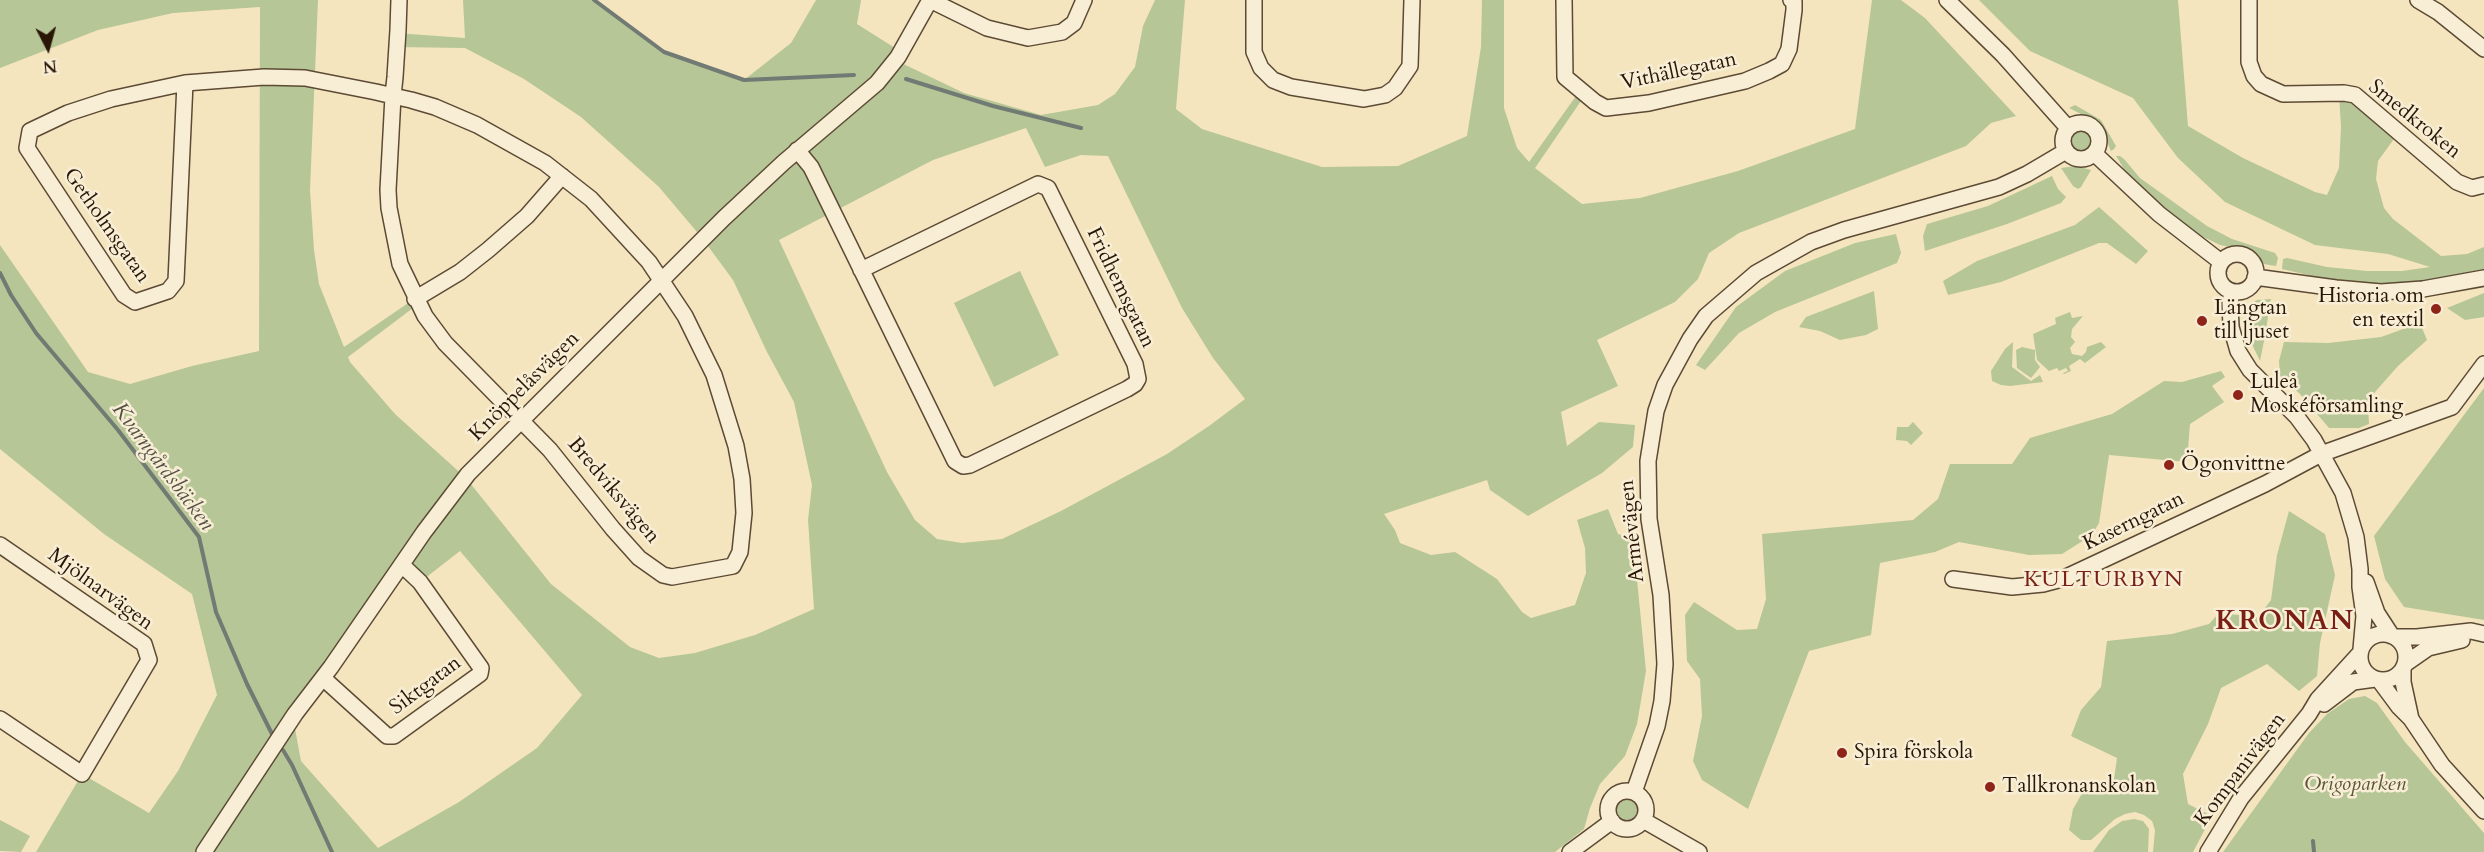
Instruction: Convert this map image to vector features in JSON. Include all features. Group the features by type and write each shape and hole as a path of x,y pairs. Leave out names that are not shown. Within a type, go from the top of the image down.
{"street":[{"name":"Bredviksvägen","path":"393,96 435,107 477,125 524,150 591,199 661,279 685,316 705,354 722,395 733,436 742,479 744,513 740,552 733,566 672,577 651,567 618,536 569,473 522,419 445,343 416,299 400,264 389,208 393,96 399,0"},
{"path":"930,0 987,28 1028,38 1062,32 1074,23 1084,0"},
{"name":"Knöppelåsvägen","path":"204,852 295,714 468,474 661,279 797,150 877,83 898,57 930,0"},
{"path":"1254,0 1254,52 1261,68 1274,80 1291,87 1364,99 1385,95 1395,88 1410,66 1412,0"},
{"name":"Vithällegatan","path":"1564,0 1565,77 1595,102 1606,108 1648,103 1744,81 1782,64 1789,49 1794,10 1794,2 1791,0"},
{"path":"1947,0 2003,55 2068,128"},
{"name":"Smedkroken","path":"2249,0 2248,62 2254,76 2261,84 2275,92 2294,96 2344,93 2355,95 2457,182 2472,188 2484,185"},
{"path":"2418,0 2438,12 2484,49"},
{"name":"Getholmsgatan","path":"186,83 176,281 168,291 135,302 124,295 27,148 30,131 68,114 111,99 186,83 204,80 291,77 320,80 393,96"},
{"path":"2084,123 2094,128 2100,138 2098,149 2094,154 2080,159 2066,151 2064,136 2068,128 2084,123"},
{"name":"Fridhemsgatan","path":"797,150 811,167 939,432 955,461 963,466 970,465 1106,400 1135,384 1138,379 1135,364 1048,188 1038,184 861,270"},
{"name":"Armévägen","path":"1634,792 1657,726 1665,664 1662,605 1649,519 1648,461 1656,411 1665,385 1690,339 1706,316 1756,273 1811,242 1855,227 2000,187 2066,151"},
{"path":"2094,154 2151,207 2221,262"},
{"path":"416,299 460,272 496,244 527,216 562,176"},
{"path":"2232,254 2243,255 2254,263 2256,277 2247,289 2232,292 2219,281 2217,271 2221,262 2232,254"},
{"path":"2256,277 2381,292 2423,289 2484,278"},
{"path":"2232,292 2231,327 2242,358 2258,379 2297,417 2323,453 2334,473 2350,515 2360,569 2364,616 2360,651 2362,668 2377,679 2411,719 2442,765 2484,812"},
{"name":"Kaserngatan","path":"1953,579 2012,587 2043,584 2062,579 2265,484 2323,453 2452,407 2484,364"},
{"name":"Mjölnarvägen","path":"0,545 144,644 149,660 82,774 0,719"},
{"name":"Siktgatan","path":"323,678 387,736 394,736 480,674 481,668 427,591 402,565"},
{"path":"2360,569 2377,613 2405,649 2403,682 2411,719"},
{"path":"2360,651 2367,640 2375,635 2417,637 2470,631 2483,634"},
{"path":"2377,679 2391,679 2428,648 2483,634"},
{"name":"Kompanivägen","path":"2208,852 2241,798 2309,714 2318,699 2360,651"},
{"name":"Kompanivägen","path":"2309,714 2353,682 2377,679"},
{"path":"1621,791 1634,792 1642,798 1645,805 1643,820 1633,828 1625,828 1611,821 1608,811 1611,798 1621,791"},
{"path":"1643,820 1699,852"},
{"path":"1570,852 1611,821"}],"green space":[{"path":"0,0 318,0 310,190 319,284 344,347 414,299 417,305 348,357 350,362 395,414 466,478 551,584 630,647 659,658 695,653 755,635 814,609 808,520 812,485 794,402 733,280 702,238 659,187 581,117 524,79 465,48 396,47 396,33 465,38 463,0 594,0 664,52 744,80 791,43 816,0 861,0 857,24 895,48 895,60 964,93 1041,115 1098,105 1115,94 1135,67 1143,26 1155,0 1185,0 1176,109 1202,129 1322,167 1398,166 1467,136 1481,47 1482,0 1504,0 1504,108 1517,148 1529,162 1576,96 1581,101 1535,168 1582,204 1640,198 1738,171 1855,129 1872,0 1901,0 1925,18 2016,116 1991,123 1966,146 1739,233 1709,253 1698,279 1675,302 1597,340 1618,386 1561,412 1567,446 1599,422 1635,425 1633,447 1602,473 1528,516 1490,490 1487,480 1384,514 1395,530 1400,543 1431,555 1455,552 1497,579 1522,612 1531,618 1575,605 1586,573 1585,548 1577,520 1608,509 1618,534 1633,539 1646,671 1637,724 1625,756 1600,784 1584,829 1555,852 36,852 82,774 149,813 178,771 217,695 192,594 104,534 0,449 0,245 88,372 130,384 192,366 259,351 260,7 173,13 98,30 0,68","holes":["1026,128 1045,167 1081,155 1108,156 1182,308 1213,358 1245,399 1167,454 1061,511 1002,539 962,543 937,539 915,520 887,472 779,240 933,160","460,551 582,695 537,748 459,802 378,848 301,761 293,718 403,564 424,579"]},
{"path":"1979,0 2178,0 2188,126 2243,158 2315,192 2327,195 2339,168 2341,127 2339,94 2399,132 2378,161 2376,179 2384,208 2393,219 2441,256 2467,254 2484,247 2484,270 2448,279 2403,283 2366,283 2325,279 2282,269 2283,259 2287,258 2327,267 2367,271 2402,271 2430,267 2388,254 2315,245 2225,202 2178,158 2133,98 2030,51"},
{"path":"2075,105 2101,120 2116,146 2114,149 2111,151 2103,130 2097,122 2069,108"},
{"path":"2081,131 2088,134 2091,141 2088,148 2081,151 2074,148 2071,141 2074,134"},
{"path":"2116,156 2125,160 2140,178 2207,226 2232,239 2275,253 2278,258 2276,266 2264,264 2246,250 2220,245 2193,232 2129,177"},
{"path":"2076,166 2091,170 2078,189 2073,186 2061,168"},
{"path":"2052,176 2058,189 2066,197 2061,203 2007,224 1925,251 1923,236 1927,224 1988,206"},
{"path":"2099,207 2148,251 2136,264 2107,243 2099,243 2001,282 1948,295 1943,281 1977,261 2075,225"},
{"path":"1896,234 1901,253 1897,263 1775,312 1739,333 1705,370 1696,365 1736,307 1785,271 1855,243"},
{"path":"1020,271 1059,355 994,387 954,303"},
{"path":"1874,291 1878,329 1866,335 1840,340 1820,331 1799,327 1806,317"},
{"path":"2484,293 2484,317 2465,320 2447,308"},
{"path":"2271,299 2260,361 2248,336 2247,313 2252,303 2257,300"},
{"path":"2070,312 2072,318 2083,316 2072,329 2071,337 2075,342 2070,348 2072,354 2082,356 2087,347 2101,342 2106,347 2085,363 2080,359 2069,366 2071,371 2064,374 2068,371 2066,368 2049,371 2037,360 2033,334 2056,324 2055,318"},
{"path":"2420,323 2427,340 2398,366 2375,392 2368,407 2369,424 2359,428 2329,428 2300,394 2280,376 2279,361 2284,342 2328,343 2381,337"},
{"path":"2013,342 2012,367 2031,381 2040,375 2043,382 2010,386 1992,381 1991,371 2005,349"},
{"path":"2022,347 2035,350 2035,360 2040,367 2031,378 2017,368 2016,350"},
{"path":"2221,371 2225,377 2212,386 2224,402 2190,424 2187,462 2109,455 2099,523 2092,535 2062,554 2029,555 1959,542 1935,552 1880,563 1871,635 1809,651 1748,809 1702,780 1693,761 1702,716 1700,679 1687,661 1685,615 1694,602 1737,630 1757,629 1766,599 1762,534 1913,520 1938,499 1950,464 2012,464 2030,438 2112,414 2164,381 2182,382"},
{"path":"2484,388 2484,620 2404,607 2385,579 2374,536"},
{"path":"1913,422 1923,433 1911,445 1907,441 1896,440 1897,427 1908,427"},
{"path":"2289,511 2325,534 2335,575 2320,643 2317,676 2299,691 2267,664 2221,688 2208,724 2183,774 2188,804 2212,816 2193,852 2153,852 2155,830 2152,821 2135,812 2115,819 2091,840 2081,840 2069,830 2073,809 2087,785 2113,786 2117,758 2071,736 2081,710 2101,687 2107,641 2172,634 2209,624 2219,613 2258,617 2271,600 2277,555"},
{"name":"Origoparken","path":"2365,696 2377,703 2405,742 2484,833 2484,852 2223,852 2309,733 2327,714 2349,699"},
{"path":"1627,800 1634,803 1637,810 1634,817 1627,820 1620,817 1617,810 1620,803"},
{"path":"2134,819 2143,821 2149,829 2148,852 2093,852 2109,830 2122,821"},
{"path":"0,820 30,836 21,852 0,851"}],"waterway":[{"path":"594,0 664,52 744,80 854,75"},
{"path":"906,79 993,106 1081,128"},
{"name":"Kvarngårdsbäcken","path":"0,273 11,295 36,333 118,430 199,537 216,612 247,684 272,734"},
{"name":"Kvarngårdsbäcken","path":"283,750 332,852"},
{"path":"2313,841 2314,852"}],"place":[{"name":"Historia om en textil","path":"2436,309"},
{"name":"Längtan till ljuset","path":"2202,321"},
{"name":"Luleå Moskéförsamling","path":"2238,395"},
{"name":"Ögonvittne","path":"2169,465"},
{"name":"Spira förskola","path":"1842,753"},
{"name":"Tallkronanskolan","path":"1990,787"}],"district":[{"name":"KULTURBYN","path":"2104,581"},
{"name":"KRONAN","path":"2285,623"}]}
